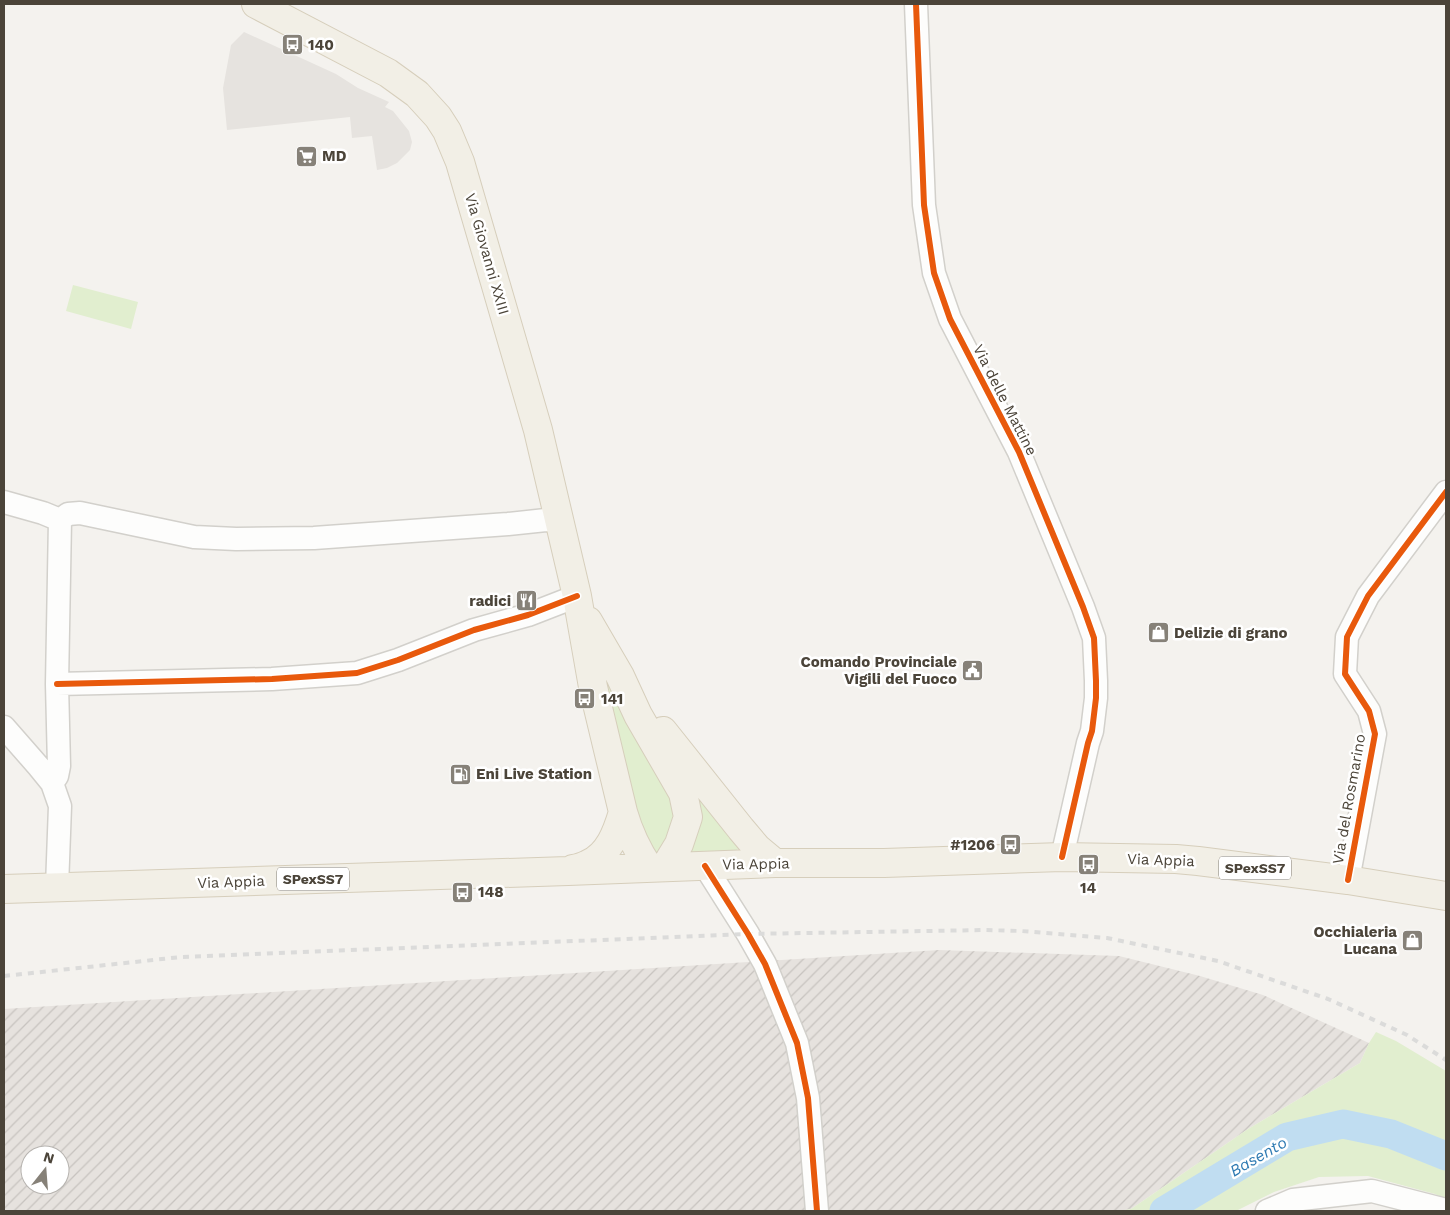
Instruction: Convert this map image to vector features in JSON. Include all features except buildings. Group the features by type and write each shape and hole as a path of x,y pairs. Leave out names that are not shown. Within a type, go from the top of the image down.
{"main road":[{"name":"Via Giovanni XXIII","path":"256,4 394,77 427,104 447,131 460,162 538,430 578,601"},
{"path":"578,601 620,676 638,715 683,793 688,817 679,844 657,868 637,850 622,812 593,687 578,601"},
{"path":"620,676 741,829 757,848 774,863"},
{"path":"568,871 589,864 600,856 614,837 622,812"},
{"name":"Via Appia","path":"4,889 774,863 884,863 1062,857 1176,859 1348,880 1446,896"}],"street":[{"name":"Via delle Mattine","path":"916,4 924,205 934,273 950,319 1019,452 1094,638 1096,681 1092,731 1062,857"},
{"name":"Via del Rosmarino","path":"1348,880 1376,734 1369,711 1345,674 1347,637 1368,596 1446,492"},
{"path":"4,502 60,520"},
{"path":"60,520 68,514 80,513 194,537 236,539 323,537 546,520 559,522"},
{"path":"52,783 57,776 58,766 57,684 60,520"},
{"path":"57,684 272,679 357,673 398,660 474,630 578,601"},
{"path":"4,727 52,783 60,806 57,887"},
{"path":"705,866 765,964 797,1044 808,1098 817,1211"},
{"path":"1267,1211 1293,1200 1372,1191 1446,1210"}],"shaded area":[{"path":"244,32 336,74 358,88 389,102 385,107 393,111 409,131 412,142 410,150 397,163 377,170 372,136 352,138 350,117 227,130 223,88 231,45"},
{"path":"939,950 1119,956 1200,976 1263,995 1369,1043 1360,1063 1248,1129 1131,1209 1119,1211 4,1211 4,1009"}],"green space":[{"path":"73,285 138,302 131,329 66,311"},
{"path":"603,672 680,802 660,855 654,853 642,839"},
{"path":"661,734 739,847 736,852 683,857"},
{"path":"1376,1032 1396,1041 1446,1071 1446,1199 1435,1194 1368,1176 1319,1177 1274,1192 1236,1211 1119,1211 1131,1209 1248,1129 1360,1063"}],"waterway":[{"name":"Basento","path":"1164,1211 1287,1137 1343,1124 1391,1134 1446,1156"}],"railway":[{"path":"4,976 181,957 748,934 1021,931 1107,938 1218,961 1328,999 1407,1035 1446,1060"}],"cycle path":[{"path":"916,4 924,205 934,273 950,319 1019,452 1094,638 1096,698 1092,731 1062,857"},
{"path":"1348,880 1375,734 1369,711 1345,674 1347,637 1368,596 1446,492"},
{"path":"57,684 272,679 357,673 398,660 474,630 528,615 577,596"},
{"path":"705,866 765,964 797,1043 808,1098 817,1211"}],"place":[{"name":"140","path":"292,45"},
{"name":"MD","path":"306,156"},
{"name":"radici","path":"527,601"},
{"name":"Delizie di grano","path":"1158,633"},
{"name":"Comando Provinciale Vigili del Fuoco","path":"973,671"},
{"name":"141","path":"585,699"},
{"name":"Eni Live Station","path":"460,774"},
{"name":"#1206","path":"1011,845"},
{"name":"14","path":"1088,865"},
{"name":"148","path":"462,892"},
{"name":"Occhialeria Lucana","path":"1413,941"}]}
